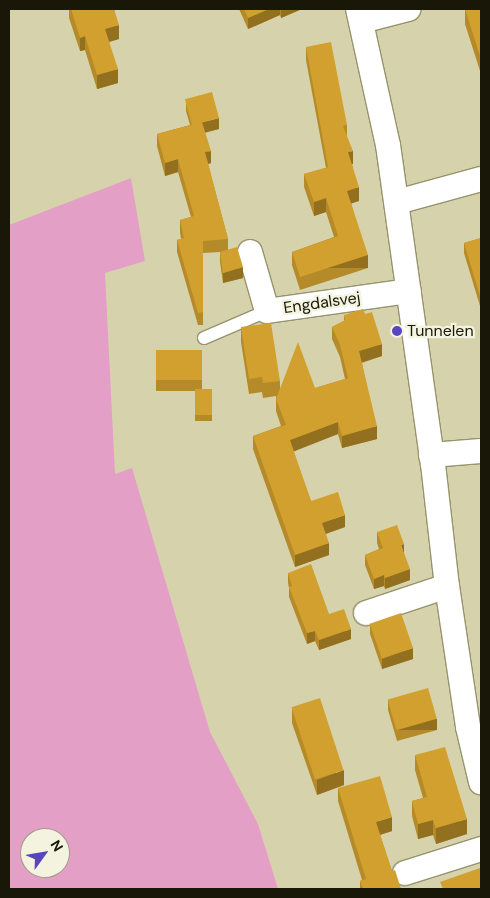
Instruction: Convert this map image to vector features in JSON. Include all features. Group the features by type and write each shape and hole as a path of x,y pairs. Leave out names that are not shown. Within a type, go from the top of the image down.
{"street":[{"path":"408,9 360,15 388,145 432,455 447,586 468,727 481,782"},
{"path":"396,202 481,179"},
{"name":"Engdalsvej","path":"250,252 267,311 409,291"},
{"path":"432,455 481,451"},
{"path":"366,613 447,586"},
{"path":"406,873 481,849"}],"lane":[{"path":"204,338 267,311"}],"shaded area":[{"path":"131,178 145,261 105,273 115,474 132,468 210,732 258,824 278,889 9,889 9,225"}],"building":[{"path":"71,9 114,9 119,25 105,29 118,69 97,75 85,36 80,38"},
{"path":"244,9 269,9 248,18"},
{"path":"465,9 481,9 481,59"},
{"path":"331,42 347,125 343,126 353,151 348,152 359,187 347,191 368,255 300,277 292,252 338,236 326,198 314,202 304,174 328,167 306,47"},
{"path":"212,92 219,118 192,125 185,99"},
{"path":"202,122 211,151 205,152 228,239 203,241 203,312 198,313 177,240 184,238 180,220 194,216 178,159 165,163 157,134"},
{"path":"481,238 481,295 480,296 464,243"},
{"path":"237,247 243,267 223,273 220,252"},
{"path":"363,309 365,314 372,312 382,344 359,351 377,426 342,436 338,422 290,440 311,501 338,492 345,515 322,523 329,543 295,555 253,436 286,425 276,399 298,342 315,388 348,378 340,345 332,327 345,320 344,315"},
{"path":"271,323 280,381 263,383 262,377 249,379 241,327"},
{"path":"156,350 202,350 202,380 156,380"},
{"path":"195,389 212,389 212,415 195,415"},
{"path":"397,525 404,544 401,545 410,569 385,578 384,575 374,579 365,555 383,548 377,532"},
{"path":"311,564 329,614 344,609 351,629 319,640 315,631 307,633 289,587 292,586 288,573"},
{"path":"401,613 413,648 382,659 370,624"},
{"path":"428,688 437,719 396,730 388,700"},
{"path":"320,698 343,770 315,780 291,707"},
{"path":"445,747 467,819 436,828 433,820 418,824 412,801 427,797 415,755"},
{"path":"380,776 392,817 376,822 392,871 395,870 401,889 363,889 360,881 366,879 338,788"},
{"path":"480,868 481,889 443,889 440,882"}],"place":[{"name":"Tunnelen","path":"397,331"}]}
